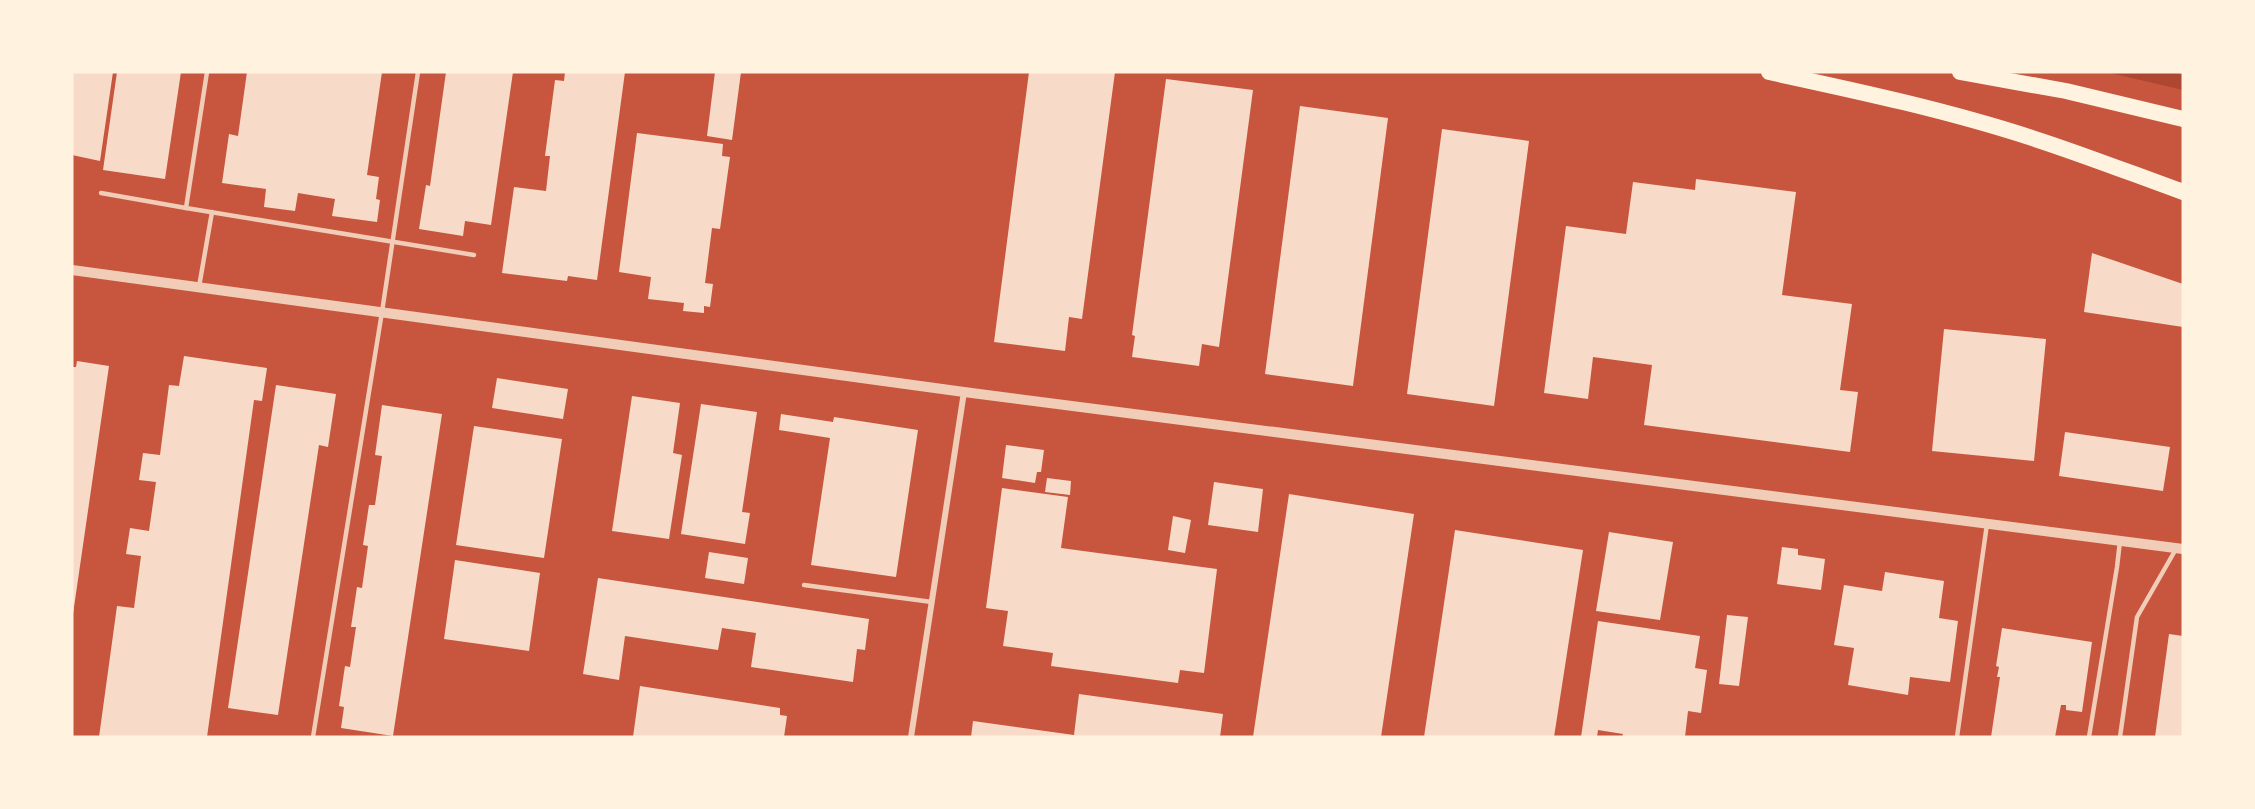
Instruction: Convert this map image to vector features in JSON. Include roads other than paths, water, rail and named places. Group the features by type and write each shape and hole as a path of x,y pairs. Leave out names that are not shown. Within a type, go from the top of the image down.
{"highway":[{"path":"1769,72 1890,98 1992,126 2183,192"},
{"path":"1960,72 2066,91 2183,119"}],"street":[{"path":"72,270 964,392 2180,549"},
{"path":"911,737 964,392"}],"lane":[{"path":"186,208 207,72"},
{"path":"313,737 393,243 418,72"},
{"path":"101,194 474,255"},
{"path":"199,287 212,212"},
{"path":"1957,737 1988,524"},
{"path":"2089,737 2120,541"},
{"path":"2120,737 2137,617 2180,549"},
{"path":"804,585 932,602"}]}
